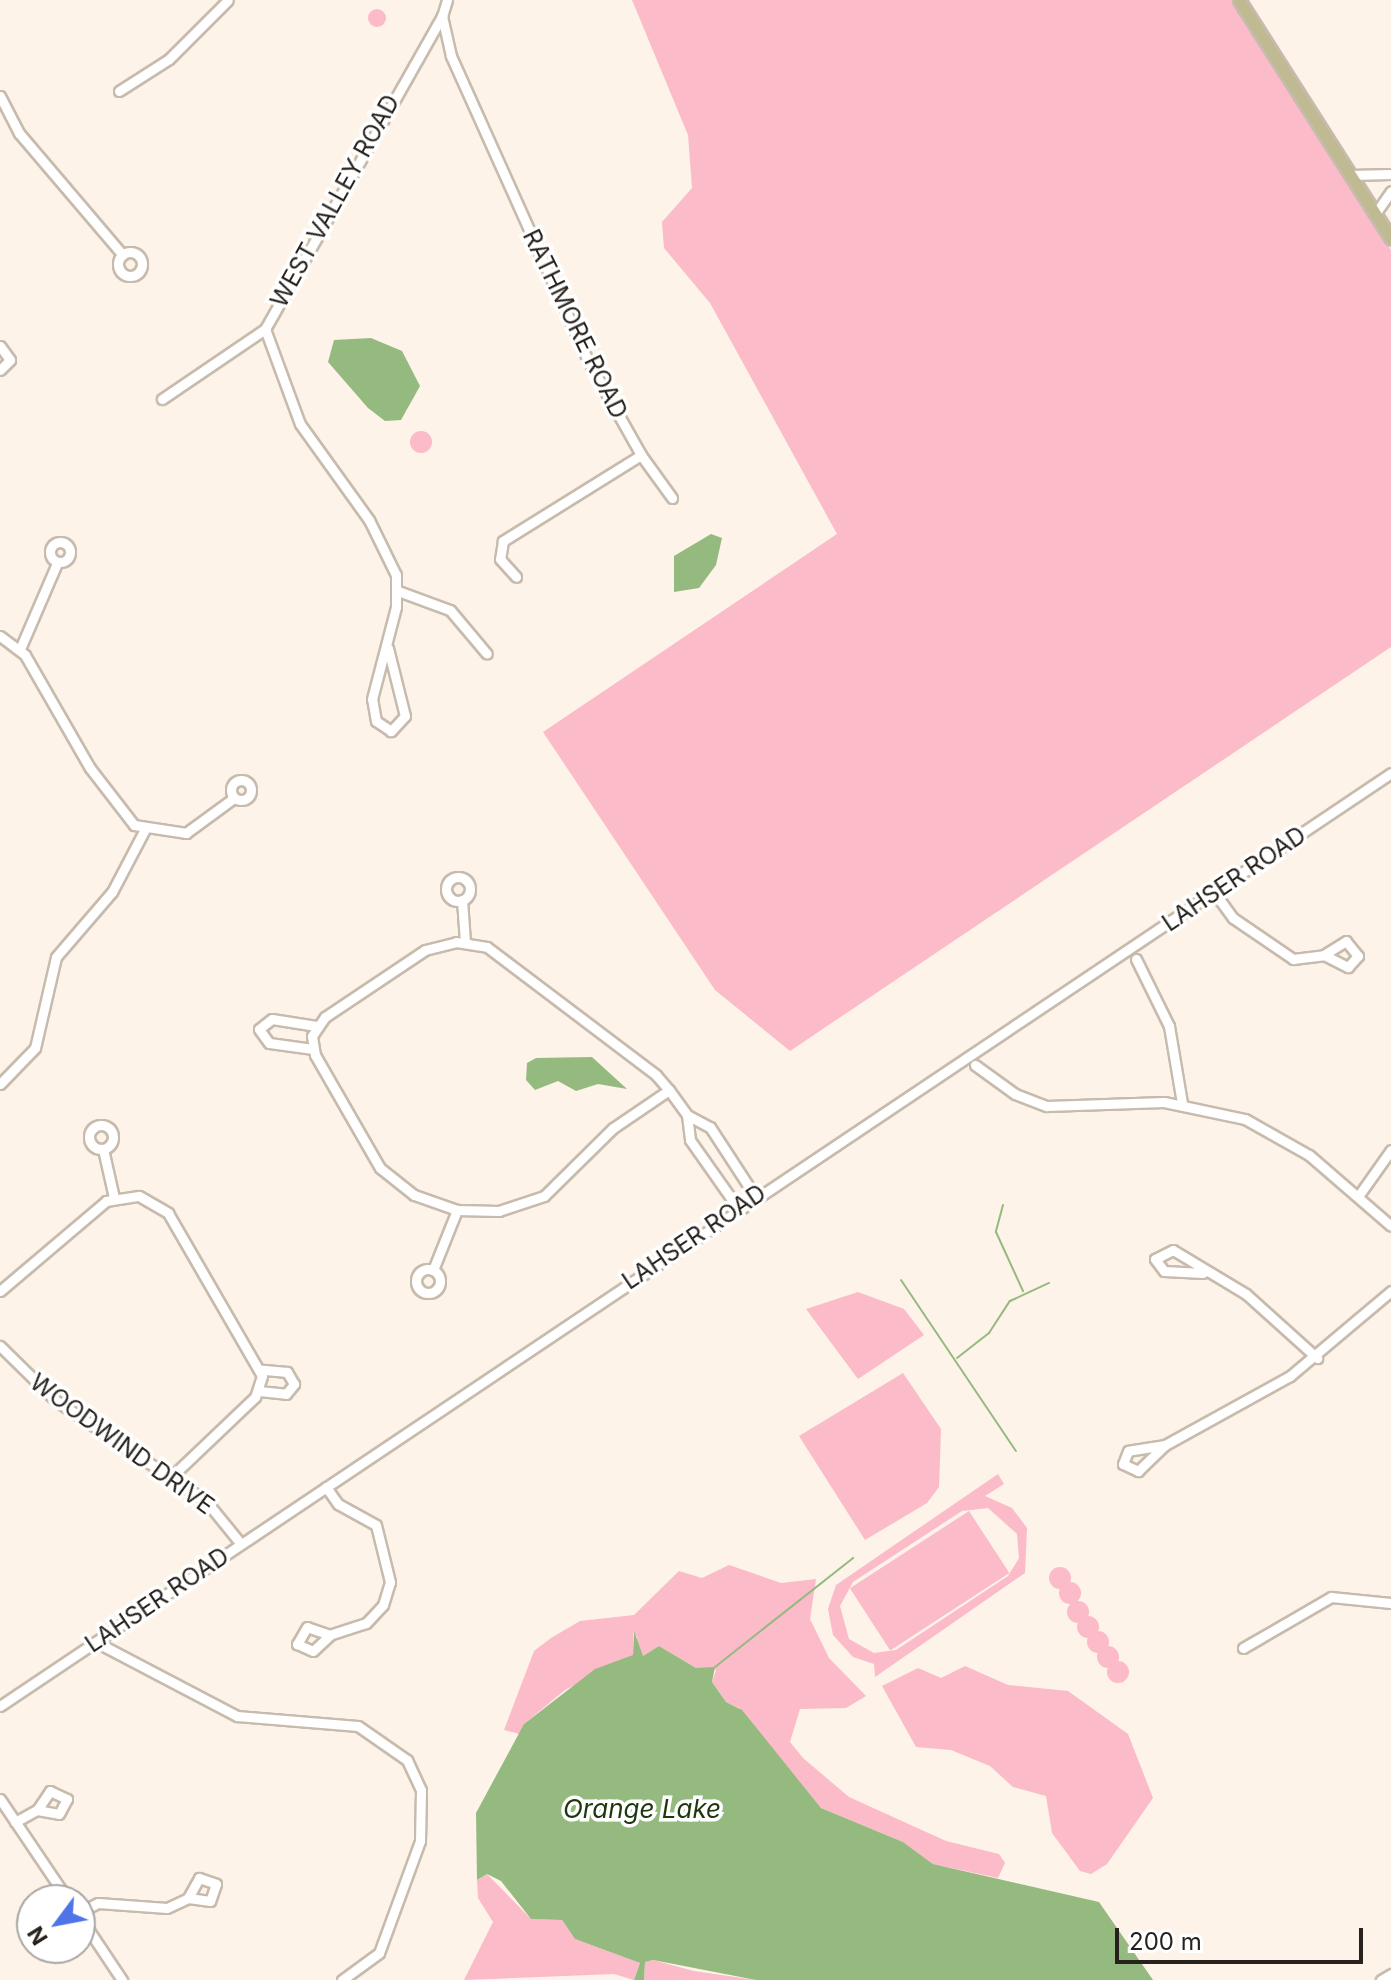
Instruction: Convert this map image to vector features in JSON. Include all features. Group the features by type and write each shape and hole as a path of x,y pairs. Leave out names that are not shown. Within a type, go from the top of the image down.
{"main road":[{"path":"1239,0 1391,239"}],"street":[{"path":"119,91 169,59 228,0"},
{"path":"442,16 447,0"},
{"name":"WEST VALLEY ROAD","path":"398,591 373,528 300,424 265,329 442,16"},
{"name":"RATHMORE ROAD","path":"442,16 451,56 551,282 641,455 672,498"},
{"path":"0,96 19,133 123,255"},
{"path":"1350,175 1391,174"},
{"path":"1375,214 1391,191"},
{"path":"162,399 265,329"},
{"path":"0,346 10,360 0,370"},
{"path":"516,577 500,559 503,541 641,455"},
{"path":"20,649 57,563"},
{"path":"388,648 405,716 393,731 378,724 372,704 388,648 398,591 450,610 487,654"},
{"path":"0,636 20,649 100,783 144,831 189,832 234,798"},
{"name":"LAHSER ROAD","path":"0,1706 755,1196 1391,773"},
{"path":"0,1084 35,1048 56,957 112,892 144,831"},
{"path":"1214,892 1233,918 1286,956 1324,955"},
{"path":"462,900 465,942"},
{"path":"313,1049 269,1043 259,1029 272,1019 316,1026 425,950 465,942 503,955 669,1090 687,1115 710,1127 755,1196"},
{"path":"1136,959 1169,1026 1182,1103"},
{"path":"316,1026 313,1049 380,1168 414,1195 457,1210 499,1211 549,1193 606,1134 669,1090"},
{"path":"975,1065 1015,1094 1047,1106 1182,1103 1258,1124 1359,1195 1391,1226"},
{"path":"687,1115 690,1140 738,1208"},
{"path":"103,1149 114,1198"},
{"path":"1359,1195 1391,1150"},
{"path":"0,1291 114,1198 146,1198 168,1213 262,1370 259,1391 171,1477"},
{"path":"433,1270 457,1210"},
{"path":"1203,1273 1164,1271 1155,1259 1173,1250 1203,1273 1246,1294 1317,1358"},
{"path":"1165,1445 1317,1358 1391,1291"},
{"name":"WOODWIND DRIVE","path":"0,1346 55,1400 210,1504 241,1544"},
{"path":"259,1391 286,1394 294,1384 287,1372 262,1370"},
{"path":"326,1487 343,1508 376,1525 390,1582 372,1619 330,1635"},
{"path":"1243,1648 1331,1597 1391,1603"},
{"path":"96,1642 237,1716 358,1726 407,1760 422,1799 420,1841 379,1953 342,1980"},
{"path":"0,1799 57,1884"},
{"path":"15,1822 37,1810"},
{"path":"96,1904 167,1908 188,1898"},
{"path":"96,1940 122,1980"},
{"path":"1381,1980 1391,1974"}],"shaded area":[{"path":"632,0 1233,0 1391,250 1391,647 790,1051 715,990 543,732 837,534 710,303 664,248 662,222 692,188 688,135"},
{"path":"377,9 386,18 377,27 368,18"},
{"path":"421,431 429,434 432,442 429,450 421,453 413,450 410,442 413,434"},
{"path":"858,1292 904,1309 924,1335 858,1379 806,1309"},
{"path":"903,1373 941,1429 939,1487 927,1503 865,1540 799,1436"},
{"path":"998,1474 1004,1484 985,1496 1012,1508 1027,1528 1025,1573 875,1677 874,1664 853,1657 833,1635 828,1609 836,1585","holes":["988,1508 1017,1534 1019,1558 1008,1576 896,1650 874,1653 849,1639 840,1606 853,1582 962,1511"]},
{"path":"969,1511 1009,1573 890,1650 850,1588"},
{"path":"729,1565 781,1583 816,1579 810,1619 829,1658 866,1696 846,1708 800,1709 790,1742 803,1758 849,1797 946,1841 999,1854 1005,1863 998,1878 933,1864 903,1842 821,1808 739,1708 726,1702 712,1682 716,1670 696,1668 659,1646 643,1656 637,1649 637,1637 633,1632 633,1655 565,1690 524,1724 523,1735 504,1730 534,1651 551,1638 580,1621 634,1615 679,1571 702,1578"},
{"path":"1056,1567 1064,1567 1071,1578 1064,1589 1056,1589 1049,1582 1049,1574"},
{"path":"1066,1582 1074,1582 1081,1593 1074,1604 1066,1604 1059,1597 1059,1589"},
{"path":"1074,1601 1082,1601 1089,1612 1082,1623 1074,1623 1067,1616 1067,1608"},
{"path":"1084,1616 1092,1616 1099,1627 1092,1638 1084,1638 1077,1631 1077,1623"},
{"path":"1094,1631 1102,1631 1109,1642 1102,1653 1094,1653 1087,1646 1087,1638"},
{"path":"1104,1646 1112,1646 1119,1657 1112,1668 1104,1668 1097,1661 1097,1653"},
{"path":"1114,1661 1122,1661 1129,1672 1122,1683 1114,1683 1107,1676 1107,1668"},
{"path":"965,1666 1008,1685 1068,1691 1128,1734 1153,1798 1107,1864 1091,1874 1080,1871 1052,1833 1046,1796 1013,1787 990,1766 951,1750 916,1747 882,1686 918,1668 941,1678"},
{"path":"487,1874 531,1919 562,1920 575,1939 640,1963 634,1980 614,1974 464,1980 493,1922 478,1898 477,1880"},
{"path":"653,1960 694,1971 756,1980 644,1980 645,1962"}],"water":[{"path":"371,338 402,351 420,386 401,420 385,421 368,408 328,362 334,340"},
{"path":"711,534 722,538 716,565 699,588 674,592 674,556"},
{"path":"592,1057 627,1089 598,1084 576,1091 558,1081 535,1090 526,1080 527,1063 536,1058"},
{"name":"Orange Lake","path":"634,1631 643,1656 659,1646 696,1668 715,1667 712,1682 726,1702 742,1710 821,1808 903,1842 933,1864 1099,1902 1153,1980 756,1980 653,1960 645,1962 644,1980 634,1980 640,1963 575,1939 562,1920 531,1919 501,1881 487,1874 477,1880 476,1813 524,1724 595,1669 633,1655"}],"waterway":[{"path":"1003,1205 996,1232 1023,1291"},
{"path":"901,1280 1016,1451"},
{"path":"957,1358 989,1333 1010,1301 1049,1283"},
{"path":"715,1667 853,1558"}]}
